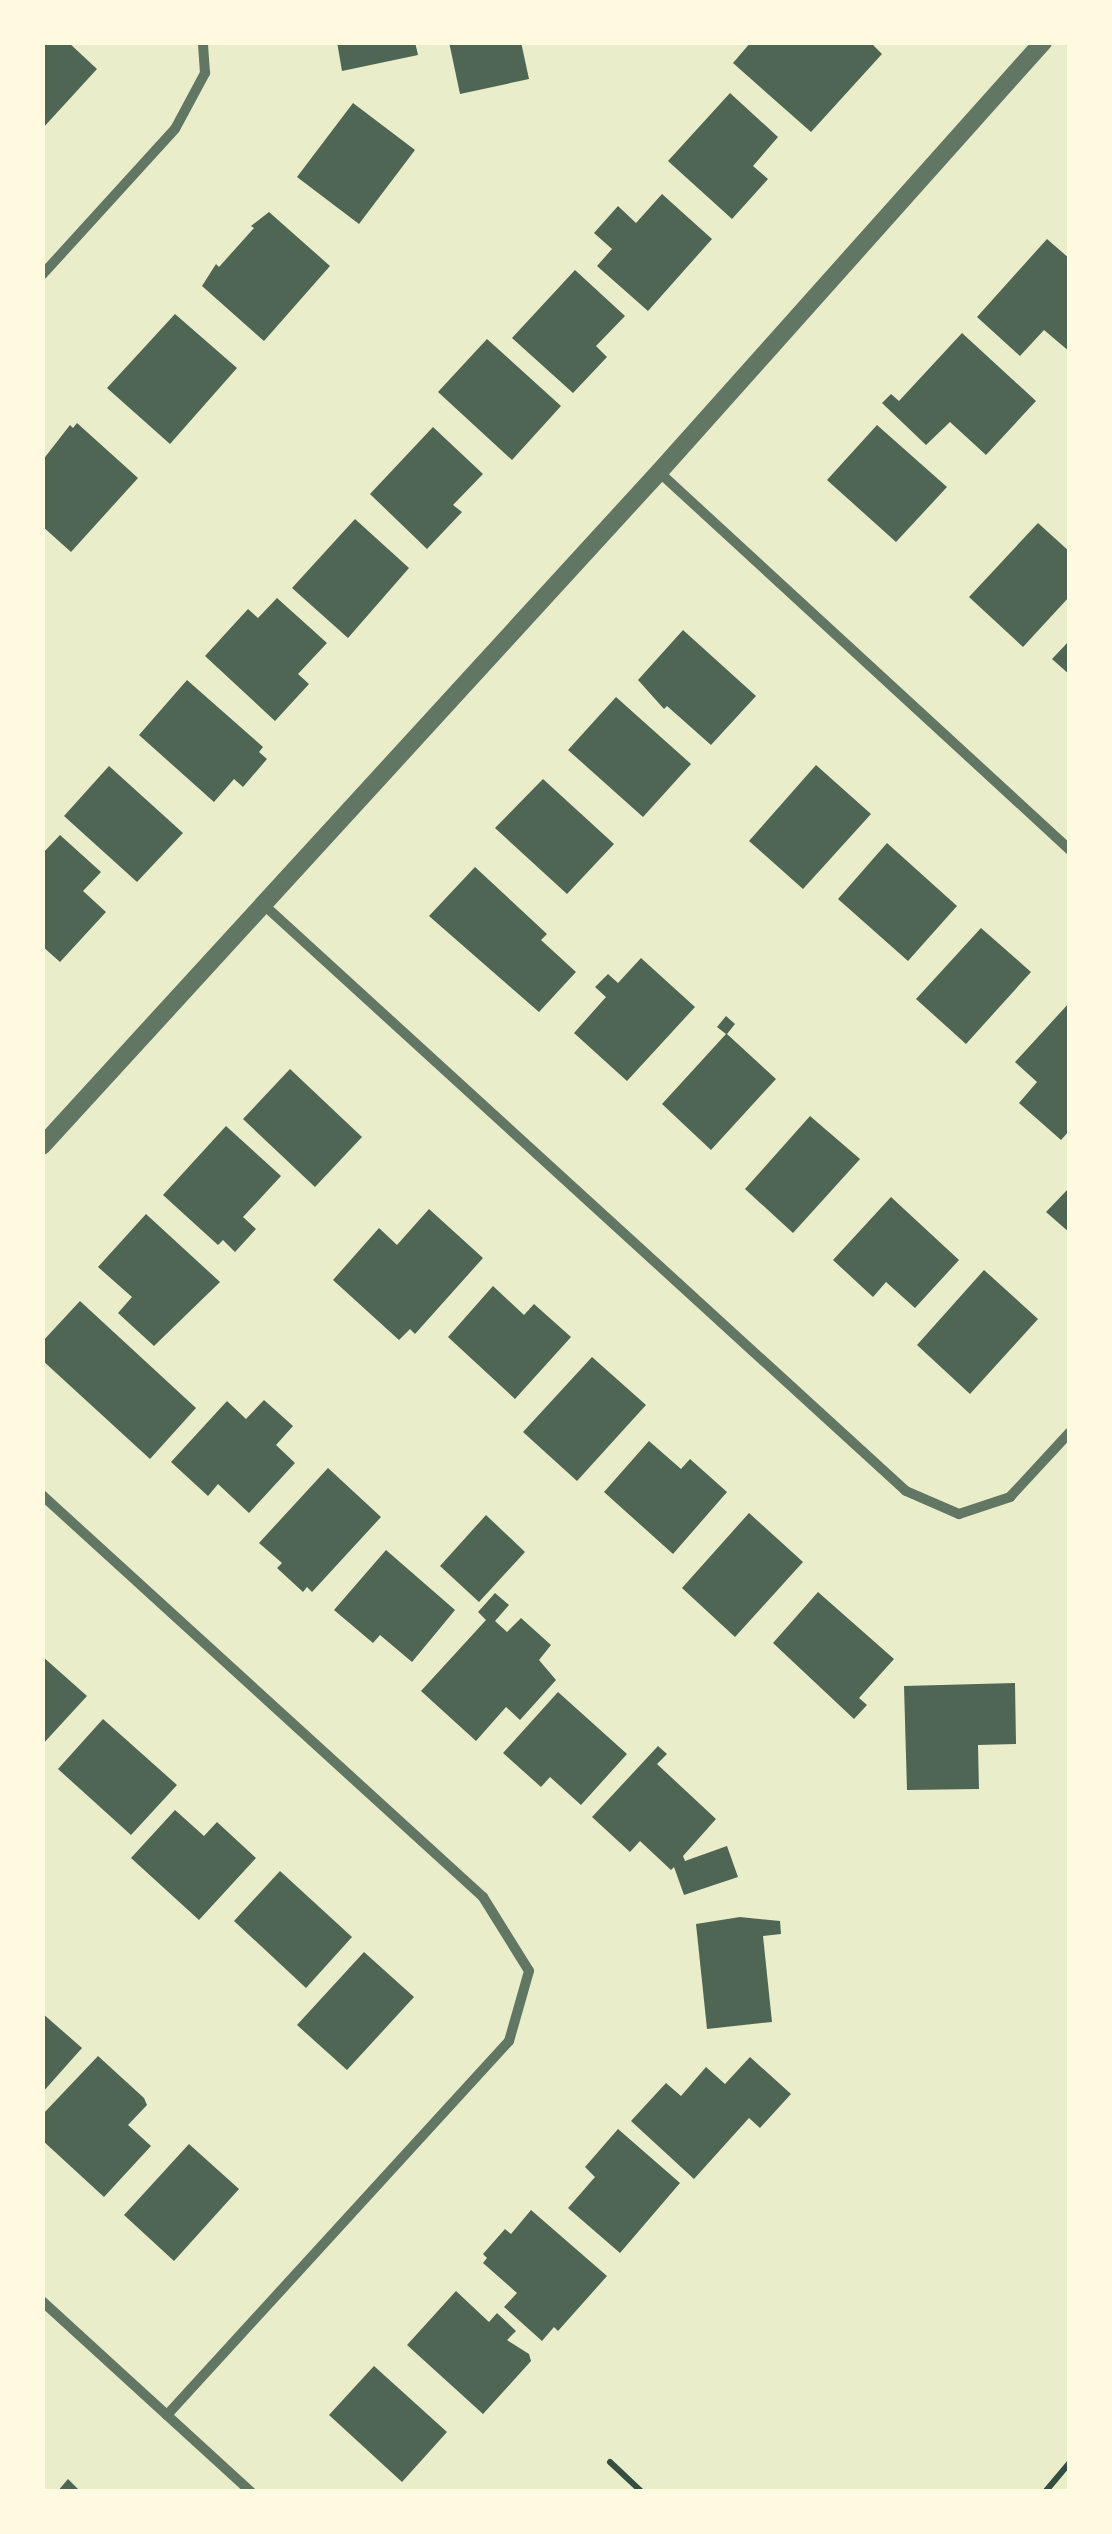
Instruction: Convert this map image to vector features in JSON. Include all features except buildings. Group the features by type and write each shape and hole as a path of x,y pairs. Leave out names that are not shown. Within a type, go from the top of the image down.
{"street":[{"path":"42,275 175,129 206,73 204,42"},
{"path":"42,1146 660,472 1042,42"},
{"path":"660,472 1070,850"},
{"path":"264,906 906,1491 959,1514 1010,1497 1070,1432"},
{"path":"42,1495 483,1897 529,1972 509,2041 167,2415"},
{"path":"42,2302 251,2492"}],"path":[{"path":"610,2462 642,2492"},
{"path":"1045,2492 1070,2462"}]}
